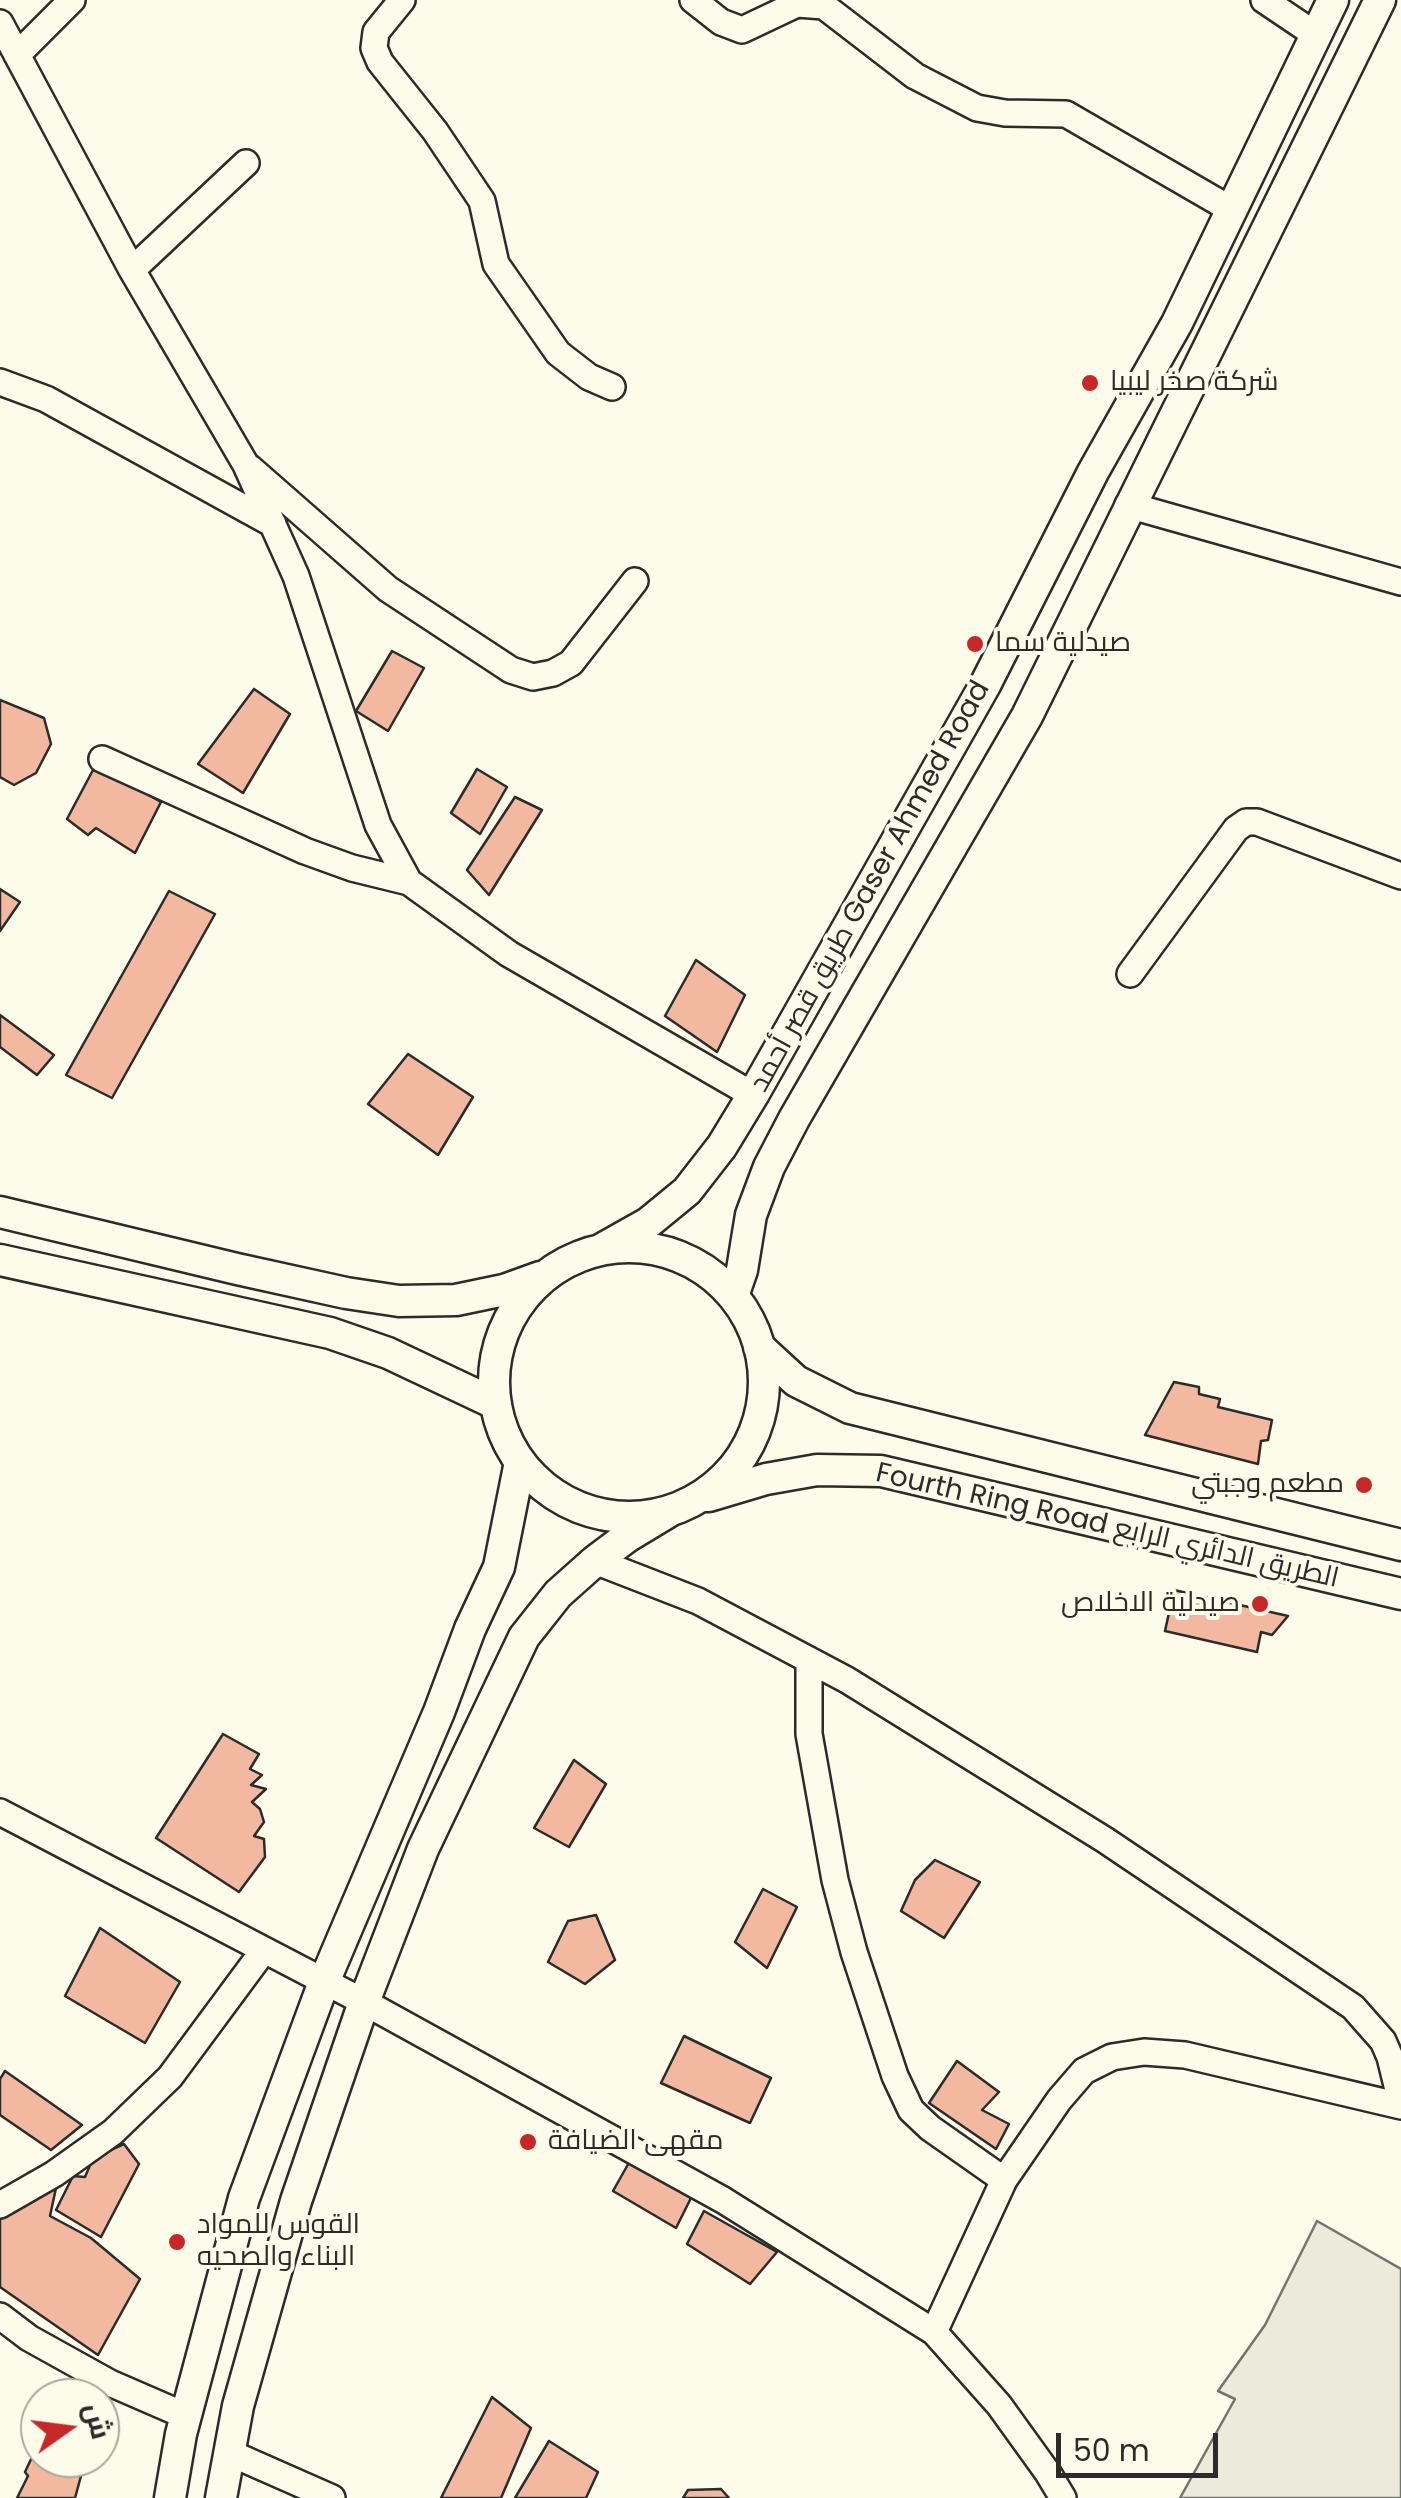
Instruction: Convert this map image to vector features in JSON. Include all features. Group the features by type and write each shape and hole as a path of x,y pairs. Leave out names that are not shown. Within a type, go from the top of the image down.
{"main road":[{"name":"طريق قصر أحمد Gaser Ahmed Road","path":"600,1250 648,1222 686,1191 722,1146 753,1095 985,686 1093,472 1177,322 1333,0"},
{"name":"طريق قصر أحمد Gaser Ahmed Road","path":"732,1296 742,1270 752,1216 777,1151 1026,716 1380,0"},
{"path":"0,1212 237,1270 346,1294 399,1301 456,1300 504,1290 600,1250 644,1248 686,1260 712,1275 732,1296 749,1320 764,1377 754,1435 740,1460 720,1482 627,1536 595,1561 558,1594 524,1637 423,1849 364,2002 296,2202 238,2406 221,2498"},
{"path":"0,1260 330,1333 388,1353 496,1404"},
{"path":"547,1274 514,1310 497,1356 496,1404 501,1424 520,1462 549,1492 587,1511 628,1518 683,1506"},
{"name":"Fourth Ring Road الطريق الدائري الرابع","path":"759,1348 796,1381 850,1408 1401,1545"},
{"path":"170,2498 186,2416 244,2198 324,1982 498,1567 520,1462"},
{"name":"Fourth Ring Road الطريق الدائري الرابع","path":"683,1506 766,1479 817,1470 881,1471 1401,1594"}],"street":[{"path":"18,56 72,0"},
{"path":"402,0 376,32 374,48 380,62 435,131 482,201 496,264 558,352 589,378 612,387"},
{"path":"693,0 721,22 742,30 797,4 814,2 915,76 977,108 1005,114 1066,114 1232,210"},
{"path":"1264,0 1316,35"},
{"path":"0,22 132,270 246,465 296,576 378,825 409,882"},
{"path":"132,270 246,163"},
{"path":"0,382 46,399 272,524"},
{"path":"246,465 388,589 512,670 534,677 571,663 635,581"},
{"path":"1128,505 1401,582"},
{"path":"102,760 305,851 409,882 509,954 753,1095"},
{"path":"1130,974 1236,829 1246,822 1257,822 1401,876"},
{"path":"595,1561 698,1601 809,1660 1105,1840 1353,2007 1383,2042 1390,2057 1401,2104 1185,2055 1144,2052 1112,2057 1084,2071 1004,2180 934,2332"},
{"path":"809,1660 809,1734 835,1880 895,2076 912,2110 930,2128 1004,2180"},
{"path":"0,1812 364,2002 722,2200 934,2332 999,2405 1063,2498"},
{"path":"0,2205 54,2174 113,2132 170,2078 264,1950"},
{"path":"0,2316 110,2384 186,2416"},
{"path":"230,2453 332,2498"}],"shaded area":[{"path":"1317,2221 1401,2269 1401,2498 1180,2498 1235,2399 1218,2391 1265,2325"}],"building":[{"path":"392,651 424,668 388,731 356,711"},
{"path":"254,689 290,714 243,793 198,764"},
{"path":"0,700 44,718 51,744 36,773 14,785 0,777"},
{"path":"477,769 507,787 480,834 451,813"},
{"path":"93,770 119,778 161,802 135,853 96,828 88,835 67,819"},
{"path":"515,797 542,810 489,895 467,870"},
{"path":"0,889 20,902 0,931"},
{"path":"169,891 215,914 112,1098 66,1075"},
{"path":"696,960 745,995 717,1052 665,1016"},
{"path":"0,1015 54,1055 37,1075 0,1047"},
{"path":"408,1054 473,1097 438,1155 368,1104"},
{"path":"1174,1382 1199,1387 1199,1394 1220,1399 1218,1407 1272,1420 1268,1440 1261,1441 1258,1464 1145,1435"},
{"path":"1174,1590 1288,1616 1272,1635 1261,1632 1257,1652 1165,1631"},
{"path":"223,1734 259,1754 250,1769 262,1775 251,1785 266,1789 252,1802 260,1809 264,1822 254,1836 264,1839 265,1857 239,1892 156,1838"},
{"path":"574,1760 606,1784 569,1847 534,1828"},
{"path":"935,1860 980,1882 944,1938 901,1911 915,1880"},
{"path":"763,1889 797,1907 767,1968 735,1942"},
{"path":"596,1915 615,1960 585,1984 548,1962 568,1921"},
{"path":"100,1928 180,1982 145,2043 65,1996"},
{"path":"684,2036 771,2078 750,2123 661,2083"},
{"path":"957,2061 999,2092 982,2110 1009,2124 996,2149 929,2103"},
{"path":"5,2071 82,2125 51,2150 0,2115 0,2079"},
{"path":"124,2144 139,2164 101,2237 56,2210 73,2176 85,2177 93,2158"},
{"path":"631,2159 693,2194 676,2228 613,2191"},
{"path":"48,2183 56,2188 50,2216 91,2238 140,2279 98,2355 0,2287 0,2219 30,2202"},
{"path":"704,2211 777,2252 750,2284 687,2244"},
{"path":"492,2397 531,2428 501,2498 441,2498"},
{"path":"549,2441 598,2472 586,2498 515,2498"},
{"path":"27,2478 80,2478 75,2498 17,2498"},
{"path":"721,2489 729,2498 683,2498 688,2490"}],"place":[{"name":"شركة صخر ليبيا","path":"1090,383"},
{"name":"صيدلية سما","path":"975,644"},
{"name":"مطعم وجبتي","path":"1364,1485"},
{"name":"صيدلية الاخلاص","path":"1260,1604"},
{"name":"مقهى الضيافة","path":"528,2142"},
{"name":"القوس للمواد البناء والصحيه","path":"177,2242"}]}
